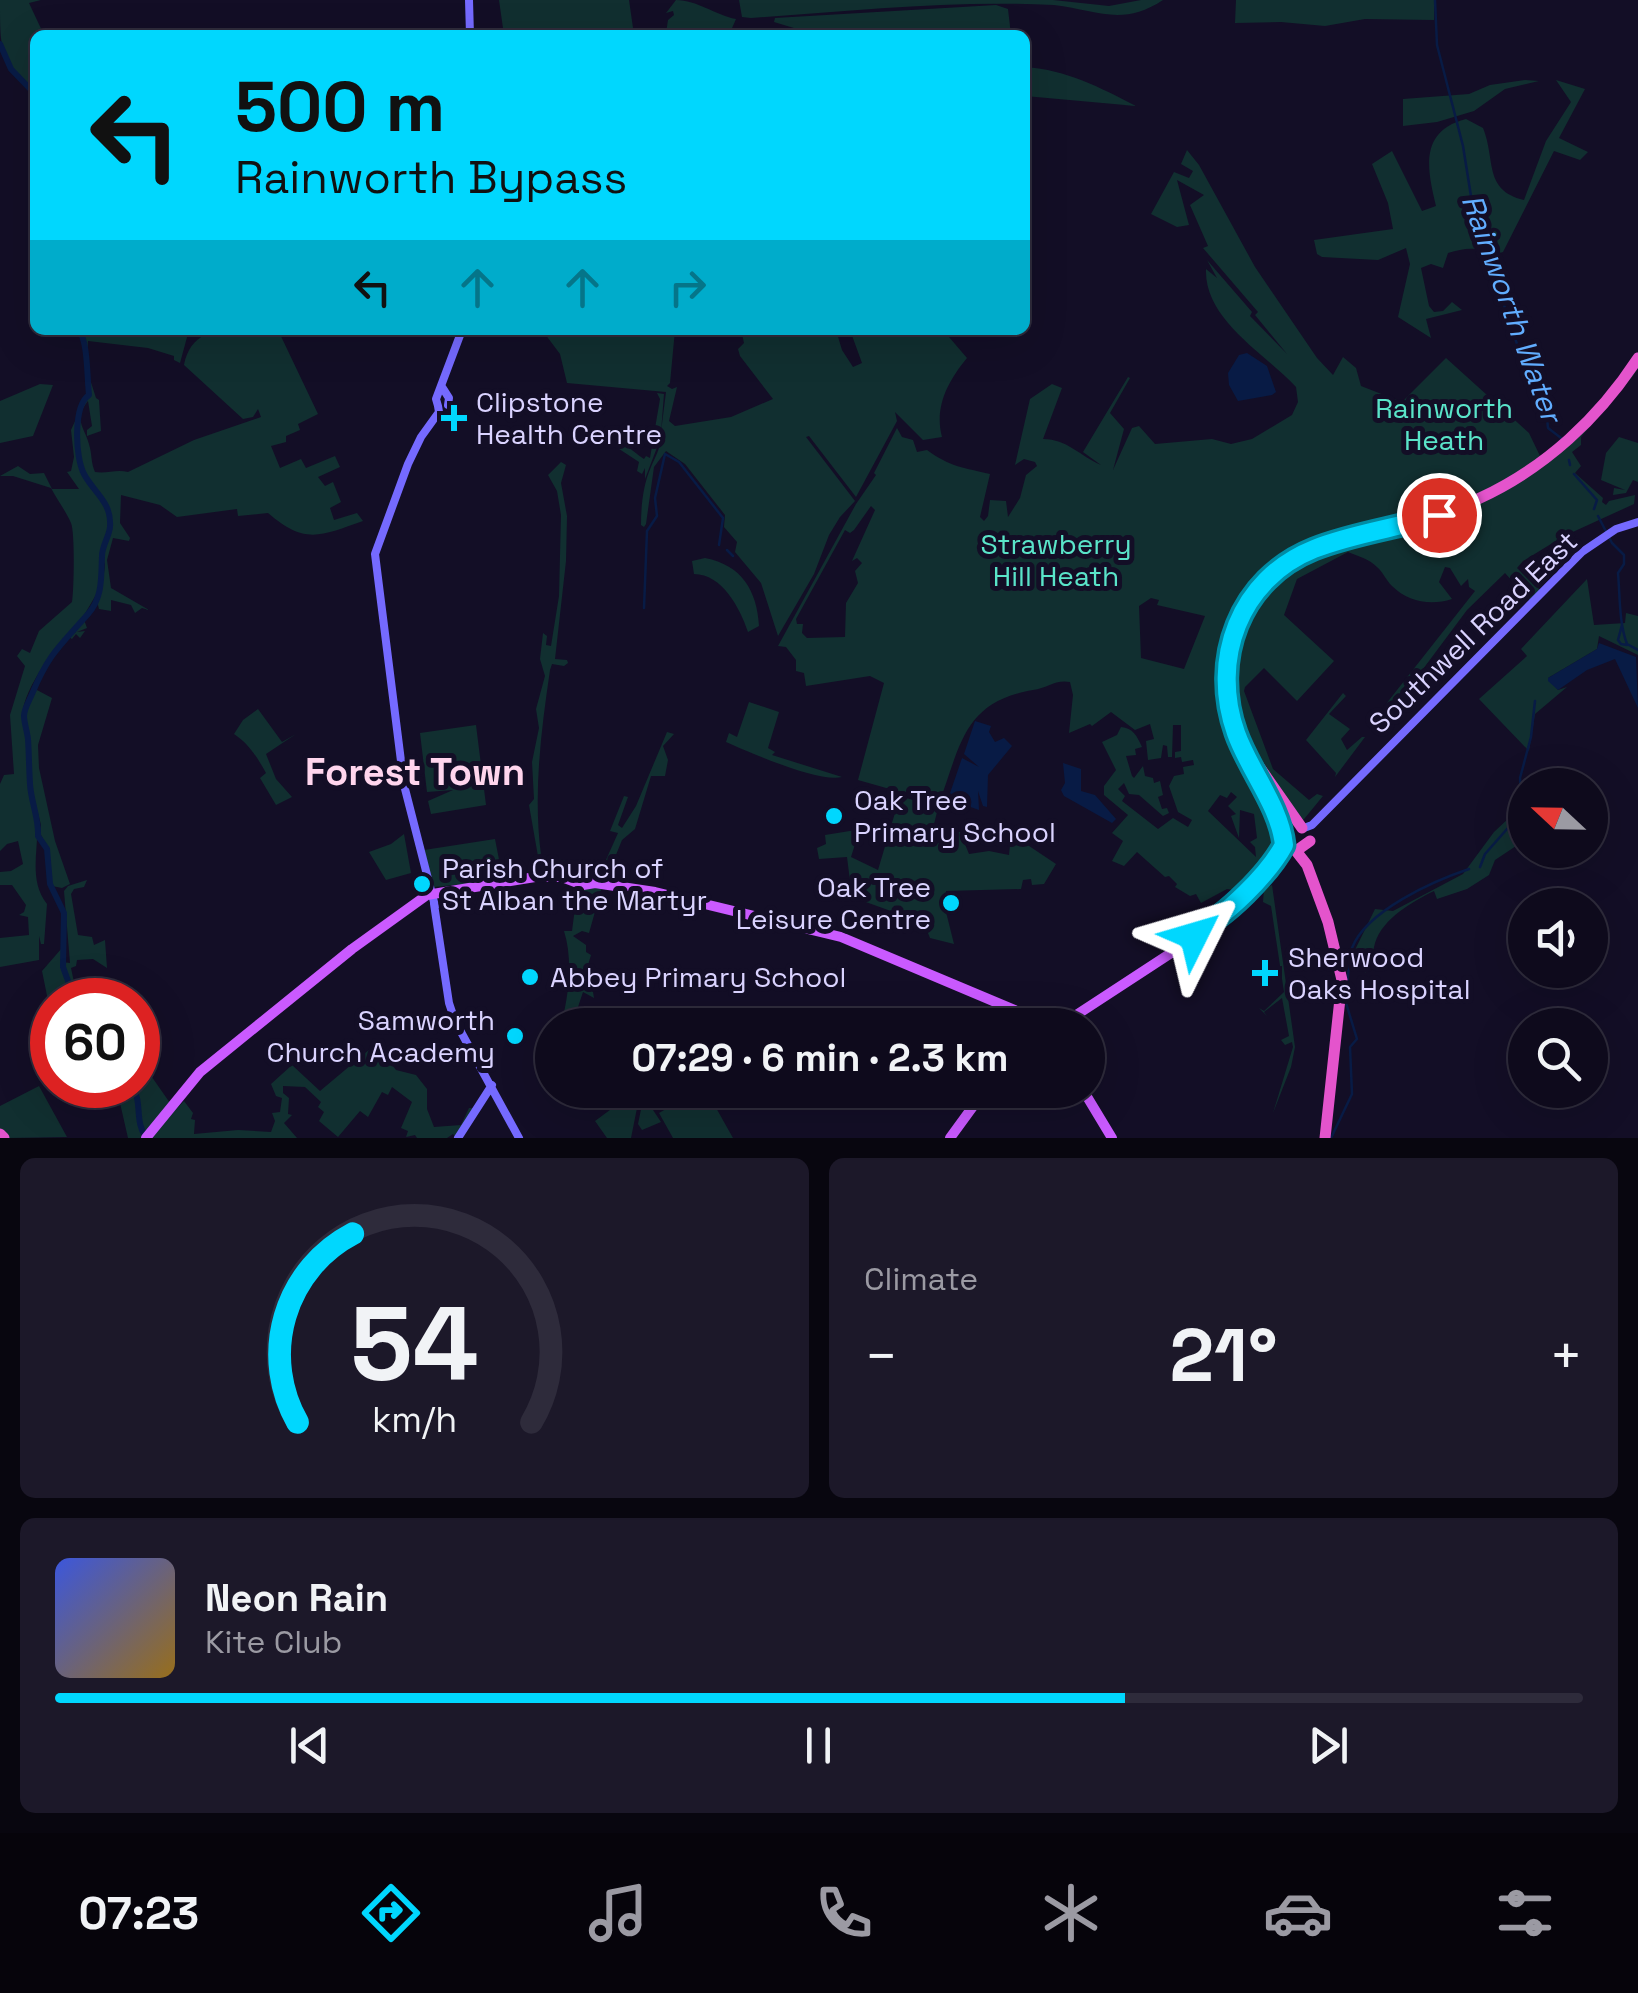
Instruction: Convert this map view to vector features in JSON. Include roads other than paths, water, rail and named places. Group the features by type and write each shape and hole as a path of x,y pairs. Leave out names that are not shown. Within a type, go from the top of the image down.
{"highway":[{"path":"1307,865 1278,824 1238,740 1226,700 1230,643 1238,620 1257,590 1286,564 1313,549 1439,515 1518,478 1587,423 1638,362"},
{"path":"1325,1138 1342,980 1307,865 1307,834 1251,754 1234,716 1231,661 1239,630 1255,600 1279,575 1306,557 1443,518 1525,480 1590,426 1638,362"},
{"path":"1291,846 1292,832 1307,834"},
{"path":"1291,846 1307,834"}],"main road":[{"path":"469,0 470,30"},
{"path":"460,335 443,383 438,412 415,451 378,538 375,556 404,784 434,895 448,1003 519,1138"},
{"name":"Southwell Road East","path":"1307,834 1312,824 1578,556 1609,533 1635,523"},
{"path":"1276,858 1284,845 1278,824"},
{"path":"1091,1008 1200,934 1291,846"},
{"path":"1200,934 1291,846"},
{"path":"146,1136 194,1077 287,1001 434,895 540,876 646,890 841,937 889,958 907,961 1011,1008"},
{"path":"458,1138 492,1091"},
{"path":"949,1136 971,1108"},
{"path":"1094,1108 1112,1138"}],"water":[{"path":"1247,353 1267,366 1276,392 1272,395 1238,401 1229,385 1228,373 1239,355"},
{"path":"1599,643 1636,657 1638,708 1615,659 1587,670 1558,690 1548,681 1597,649"},
{"path":"975,721 991,726 989,732 995,742 1004,738 1012,746 988,775 987,807 978,791 979,810 948,799 962,758 979,767 964,754"},
{"path":"1063,763 1081,769 1081,791 1095,795 1116,819 1112,823 1064,796"}],"waterway":[{"name":"Rainworth Water","path":"1435,0 1437,45 1463,146 1474,215 1520,353 1546,408 1548,428 1561,438"},
{"path":"0,44 11,69 30,89"},
{"path":"67,978 63,967 64,913 50,884 47,849 38,836 24,716 50,659 96,601 102,552 110,527 105,504 84,474 79,456 78,420 89,395 82,335"},
{"path":"644,608 647,531 657,516 655,498 665,454 679,462 723,518 719,545"},
{"name":"Rainworth Water","path":"1569,460 1570,465"},
{"name":"Rainworth Water","path":"1574,474 1597,500 1594,509"},
{"name":"Rainworth Water","path":"1598,516 1612,543 1624,555 1618,573 1621,618 1627,644 1638,650"},
{"path":"727,550 733,556"},
{"name":"Rainworth Water","path":"1622,625 1618,640 1627,645"},
{"path":"1480,867 1485,854 1522,812 1520,778 1535,701"},
{"path":"1346,995 1352,948 1371,922 1402,899 1469,869"},
{"path":"1331,1138 1352,1094 1350,1047 1357,1039 1346,1003"},
{"path":"138,1108 146,1137"}],"place":[{"name":"Clipstone Health Centre","path":"454,418"},
{"name":"Oak Tree Primary School","path":"834,816"},
{"name":"Parish Church of St Alban the Martyr","path":"422,884"},
{"name":"Oak Tree Leisure Centre","path":"951,903"},
{"name":"Sherwood Oaks Hospital","path":"1265,973"},
{"name":"Abbey Primary School","path":"530,977"},
{"name":"Samworth Church Academy","path":"515,1036"}],"district":[{"name":"Forest Town","path":"415,772"}],"park label":[{"name":"Rainworth Heath","path":"1444,424"},
{"name":"Strawberry Hill Heath","path":"1056,560"}]}
